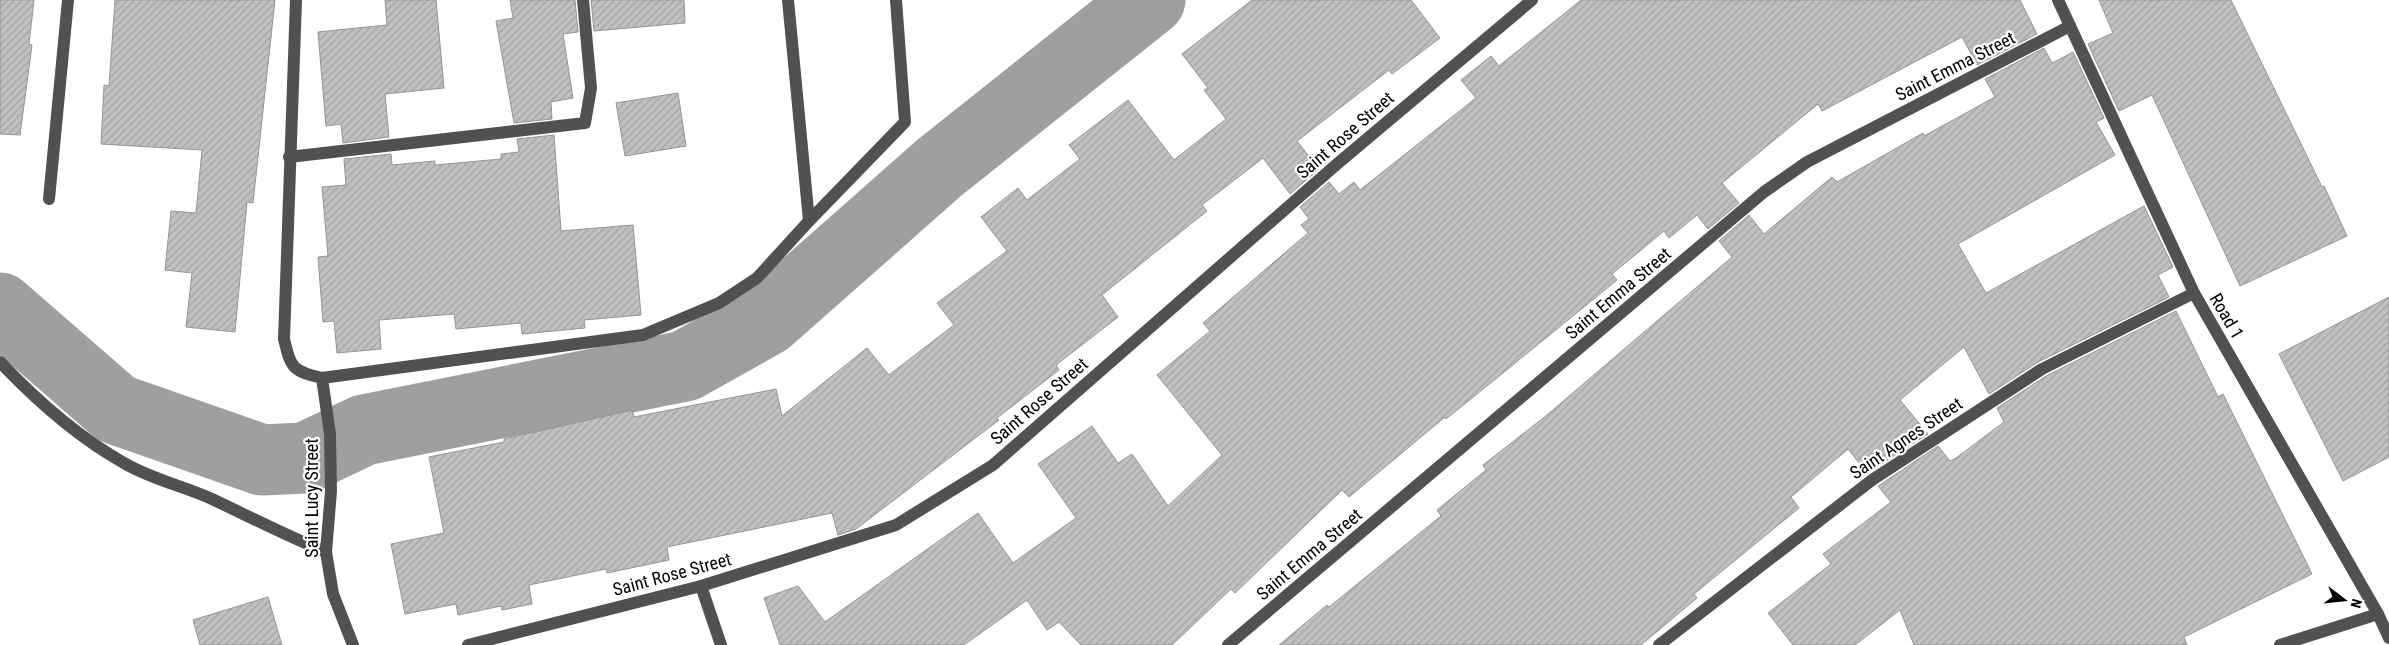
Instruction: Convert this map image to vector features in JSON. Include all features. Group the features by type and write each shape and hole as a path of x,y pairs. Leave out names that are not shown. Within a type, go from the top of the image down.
{"street":[{"path":"49,199 68,0"},
{"path":"296,0 284,339 290,363 304,374 322,378 644,335 719,303 757,278 808,221 905,122 896,0"},
{"path":"289,157 584,123 591,88 583,0"},
{"path":"788,0 808,221"},
{"name":"Saint Rose Street","path":"468,645 701,586 896,525 993,466 1337,164 1532,0"},
{"name":"Road 1","path":"2058,0 2194,293 2378,614 2389,638"},
{"name":"Saint Emma Street","path":"1228,645 1764,192 1807,162 2070,26"},
{"name":"Saint Agnes Street","path":"1659,645 1872,480 2042,369 2194,293"},
{"path":"0,362 69,428 124,463 174,486 209,498 283,534 326,552"},
{"name":"Saint Lucy Street","path":"322,378 330,434 331,491 326,552 333,594 353,645"},
{"path":"701,586 721,645"},
{"path":"2280,645 2378,614"}],"building":[{"path":"0,0 34,0 29,44 32,45 20,135 0,134"},
{"path":"115,0 275,0 253,203 247,202 235,332 186,327 192,273 165,270 171,211 196,213 202,150 101,144 104,85 109,86"},
{"path":"385,0 436,0 444,88 385,94 389,137 343,143 341,124 326,126 318,32 387,25"},
{"path":"510,0 575,0 578,32 563,34 573,98 551,102 552,119 514,123 496,21 513,18"},
{"path":"591,0 684,0 685,23 594,31"},
{"path":"1252,0 1411,0 1440,38 1392,74 1389,70 1297,141 1319,169 1290,194 1263,158 1202,205 1207,211 1102,295 1118,317 1056,365 1059,370 997,418 999,420 856,529 838,535 832,513 667,547 669,560 607,573 606,569 529,585 532,604 502,610 501,606 458,615 456,604 405,614 391,544 444,533 429,457 504,442 504,439 632,410 634,417 776,389 782,416 867,348 889,375 954,325 937,303 1007,251 981,217 1018,188 1027,200 1080,159 1069,145 1128,100 1174,160 1226,119 1204,90 1208,88 1182,54"},
{"path":"1581,0 2020,0 2037,34 1977,65 1962,37 1822,111 1818,104 1722,183 1739,203 1708,229 1697,215 1669,238 1664,231 1612,274 1617,280 1446,419 1445,417 1349,497 1342,490 1235,593 1231,589 1172,645 1081,645 1059,622 1047,630 1027,600 964,645 780,645 764,598 798,586 825,622 978,513 1013,563 1076,518 1038,464 1092,426 1118,463 1132,454 1168,506 1222,455 1157,375 1210,331 1203,323 1308,233 1301,225 1309,219 1300,207 1329,182 1339,194 1354,182 1360,190 1476,98 1461,80 1491,56 1499,66"},
{"path":"2099,0 2231,0 2347,236 2240,286 2152,95 2119,111 2088,44 2113,33"},
{"path":"2044,48 2052,63 2073,52 2104,118 2096,122 2115,155 1958,244 1986,293 2144,206 2173,267 2158,275 2169,297 2038,362 1989,394 1964,347 1900,400 1928,434 1867,473 1848,449 1791,497 1799,508 1694,594 1697,598 1641,645 1279,645 1441,516 1437,510 1486,470 1483,465 1547,415 1732,257 1719,241 1749,215 1764,234 1832,177 1837,182 1923,133 1924,136 1995,97 1985,79"},
{"path":"678,93 686,146 625,156 616,103"},
{"path":"554,135 561,231 633,225 641,315 584,320 585,328 522,334 521,323 456,329 454,314 379,320 381,349 337,353 334,321 323,322 318,257 328,256 322,187 346,185 344,159 391,154 392,165 435,161 435,165 501,159 501,154 519,152 517,139"},
{"path":"2389,297 2389,457 2343,481 2279,354"},
{"path":"2176,311 2218,397 2223,394 2312,574 2184,637 2187,645 1914,645 1900,610 1855,645 1793,645 1768,613 1831,564 1823,554 1891,502 1878,486 1938,446 1950,461 1956,458 2004,422 1997,408 2046,376"},
{"path":"268,597 282,645 200,645 193,620"}],"waterway":[{"path":"0,308 116,409 262,460 305,458 364,430 685,366 767,320 939,168 1150,0"}]}
